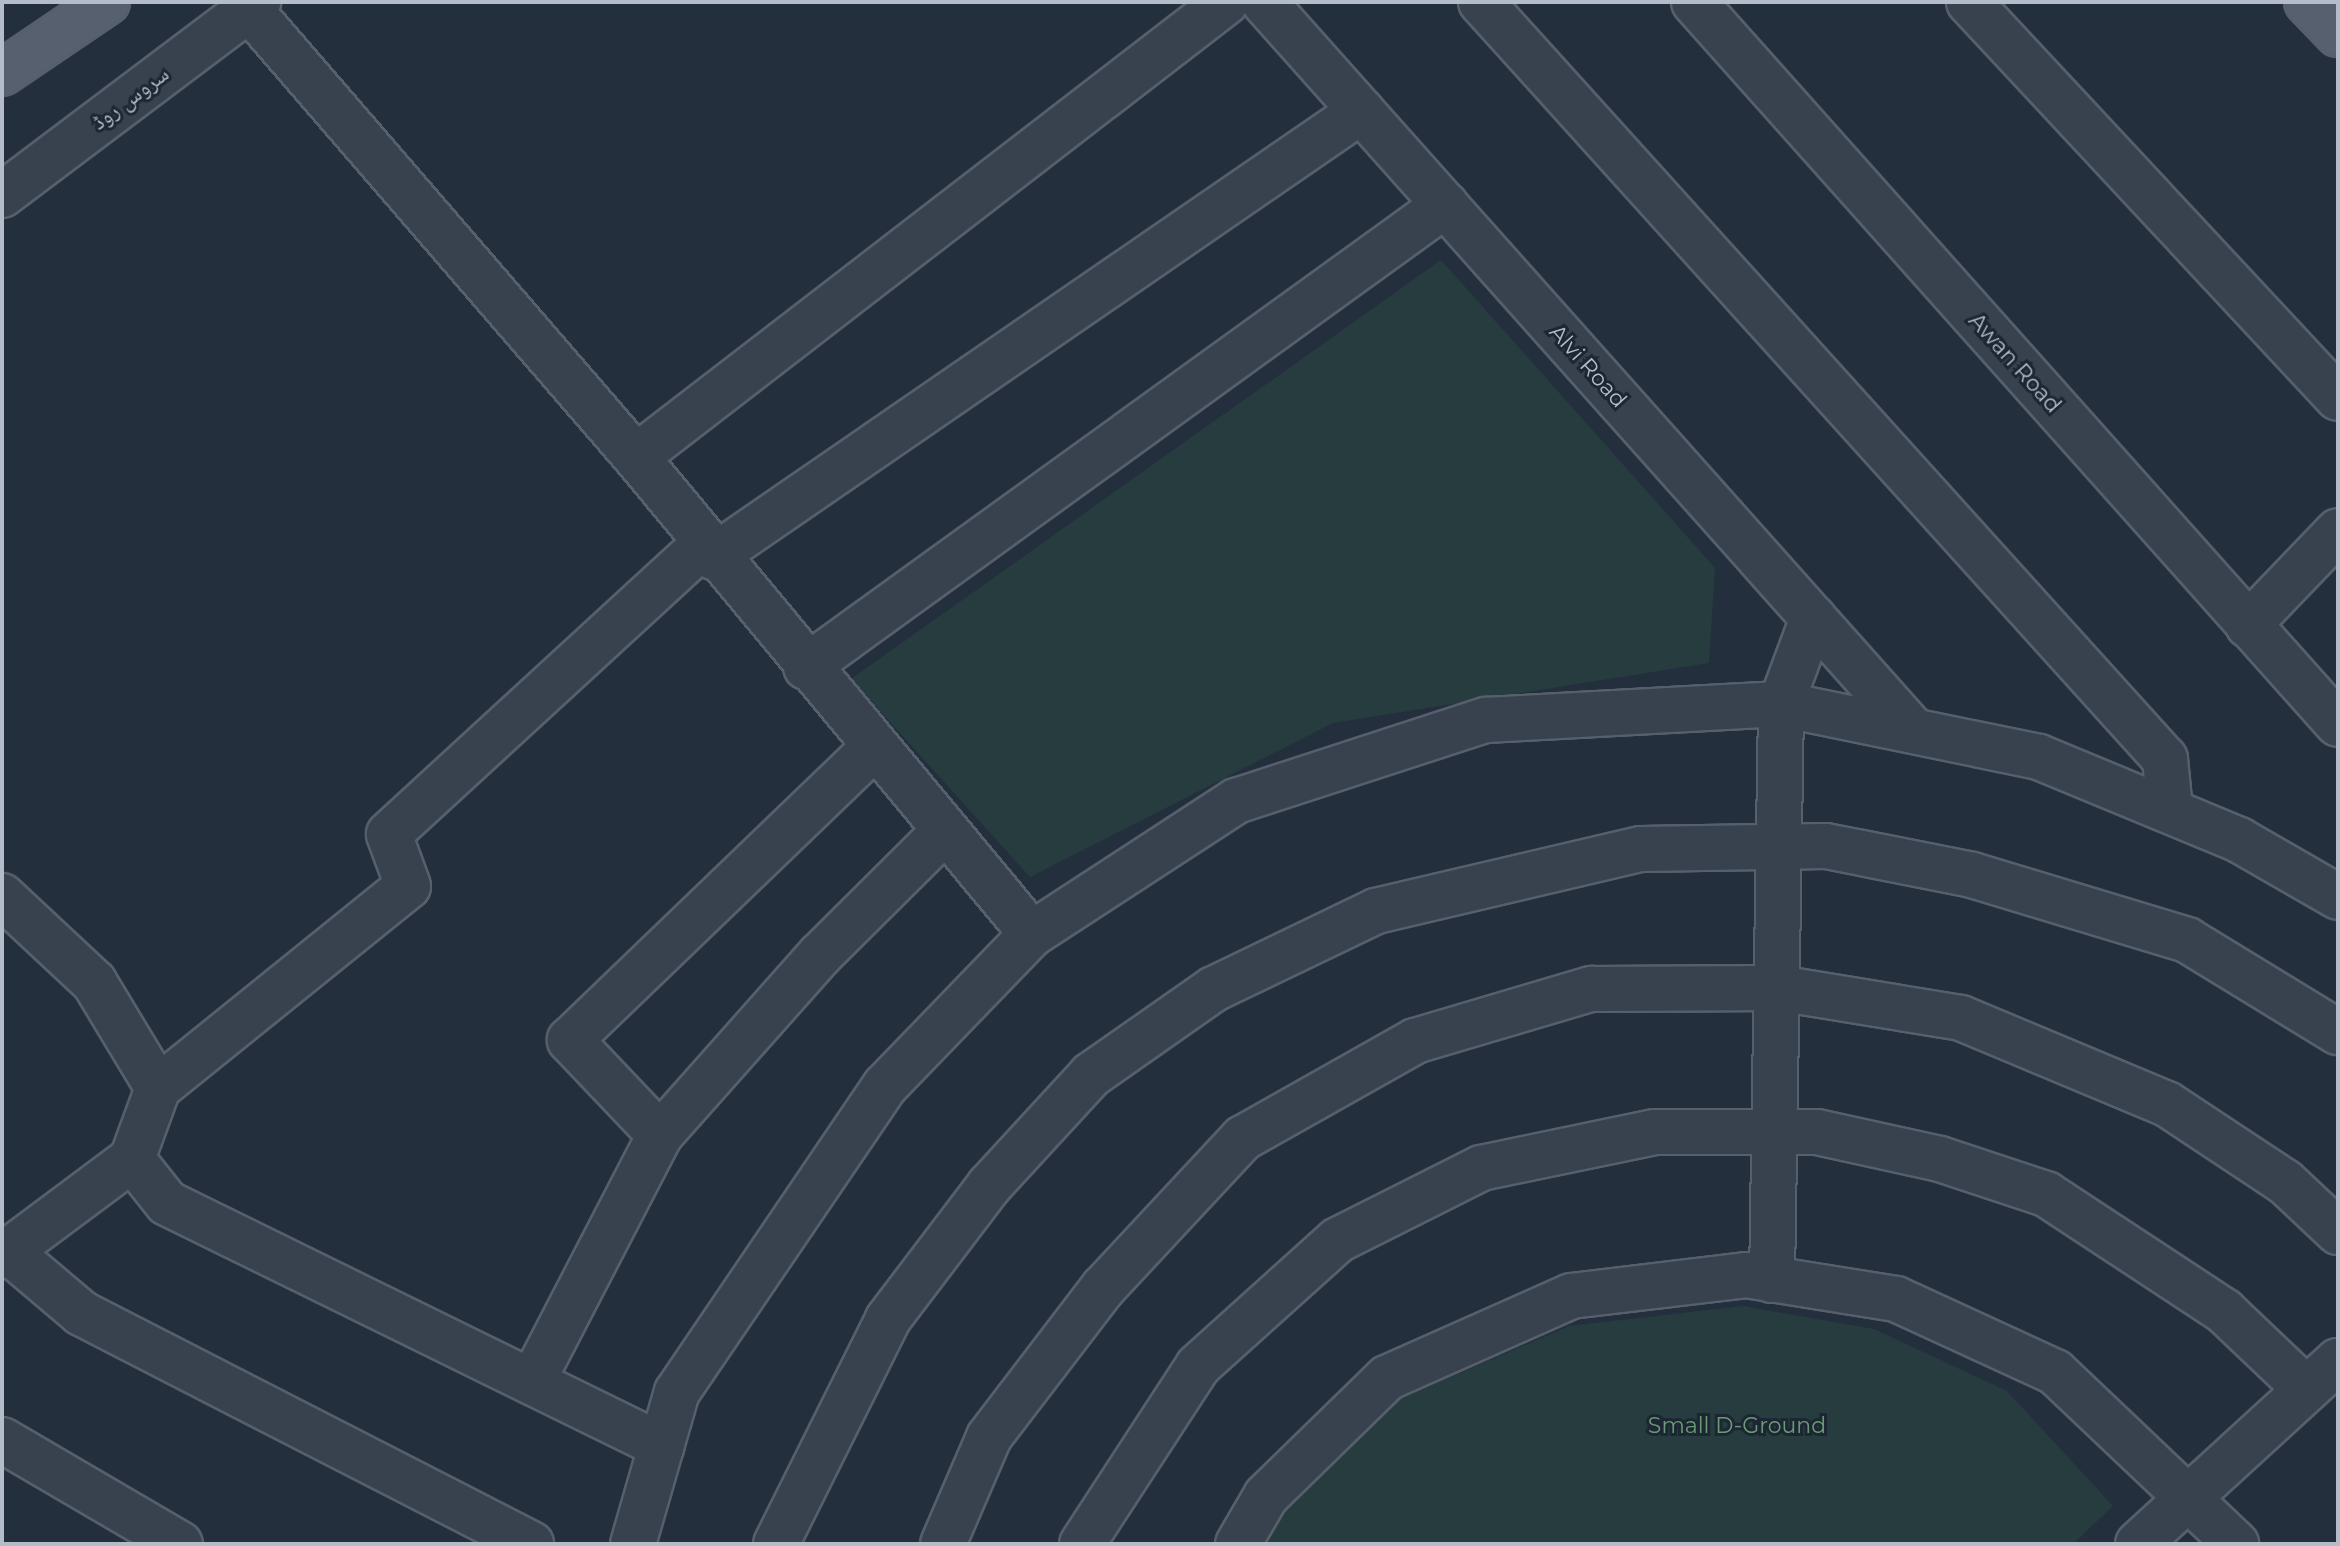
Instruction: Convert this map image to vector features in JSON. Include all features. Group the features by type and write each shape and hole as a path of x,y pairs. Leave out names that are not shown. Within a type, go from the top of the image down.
{"main road":[{"path":"2,72 95,2"},
{"path":"2,72 107,2"},
{"path":"2307,2 2338,34"}],"street":[{"path":"636,457 1226,2"},
{"name":"Alvi Road","path":"1264,2 1912,729"},
{"path":"1481,2 2165,759 2170,810"},
{"name":"Awan Road","path":"1694,2 2338,724"},
{"path":"1969,2 2338,398"},
{"path":"253,5 636,457 708,551 1032,934"},
{"name":"سروس روڈ","path":"2,195 253,5"},
{"path":"531,1544 81,1313 5,1253 132,1159 158,1088 408,886 389,834 708,551 1361,111"},
{"path":"806,667 1445,205"},
{"path":"2248,625 2338,531"},
{"path":"1772,1280 1778,988 1773,847 1781,704 1813,618"},
{"path":"633,1544 677,1392 885,1086 1032,934 1236,801 1486,720 1781,704 2039,757 2239,840 2338,897"},
{"path":"660,1135 570,1040 874,747"},
{"path":"532,1382 660,1135 820,955 945,831"},
{"path":"776,1544 888,1319 989,1186 1091,1075 1214,989 1376,911 1641,849 1826,846 1972,875 2187,940 2338,1032"},
{"path":"2,896 94,982 158,1088"},
{"path":"943,1544 989,1437 1103,1288 1243,1138 1415,1041 1591,989 1778,988 1961,1018 2167,1104 2285,1182 2338,1232"},
{"path":"1082,1544 1198,1366 1338,1240 1481,1168 1655,1132 1775,1129 1940,1159 2046,1194 2224,1311 2306,1389"},
{"path":"132,1159 167,1203 662,1446"},
{"path":"1238,1544 1266,1496 1387,1378 1571,1296 1746,1275 1896,1299 2055,1372 2189,1495 2236,1544"},
{"path":"2138,1544 2338,1361"},
{"path":"2,1440 180,1544"}],"green space":[{"path":"1441,260 1715,568 1709,663 1333,723 1030,877 851,679"},
{"name":"Small D-Ground","path":"1743,1306 1874,1329 2007,1391 2113,1506 2073,1544 1258,1544 1278,1512 1400,1399 1569,1326"}]}
